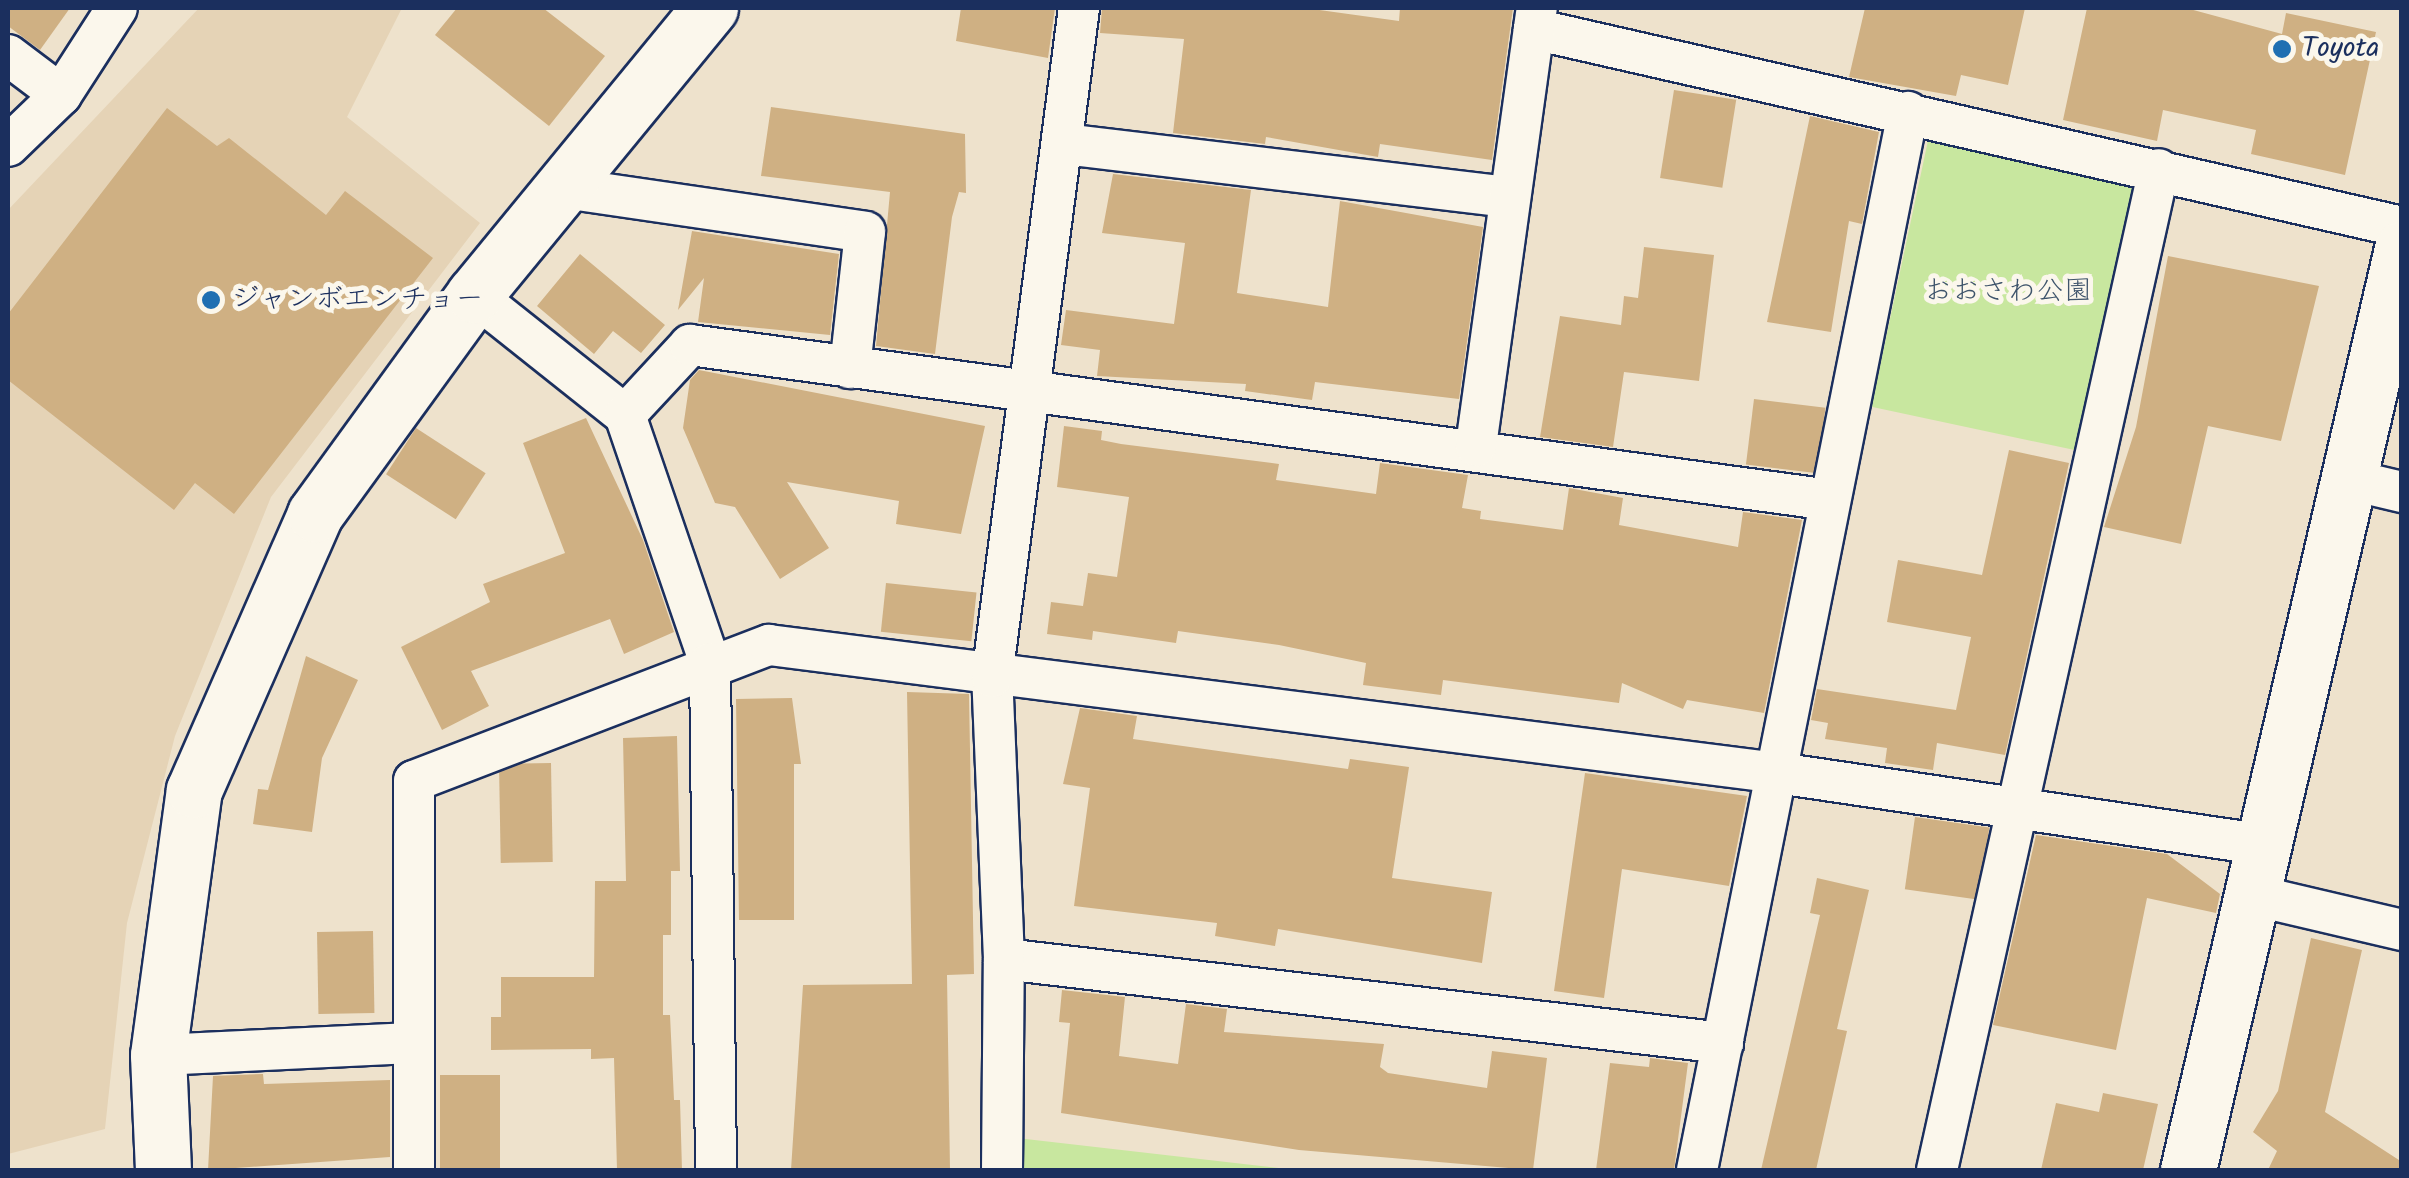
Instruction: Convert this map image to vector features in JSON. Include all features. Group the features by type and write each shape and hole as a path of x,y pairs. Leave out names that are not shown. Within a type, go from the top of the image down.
{"street":[{"path":"8,146 61,95 117,8"},
{"path":"163,1170 158,1055 198,778 315,514 474,296 710,8"},
{"path":"1002,1170 1004,959 992,676 1034,396 1079,8"},
{"path":"1476,446 1535,18 1908,112 2402,227"},
{"path":"8,55 61,95"},
{"path":"1697,1170 1908,112"},
{"path":"1064,144 1510,197"},
{"path":"1936,1170 2158,169"},
{"path":"565,188 865,232 850,368"},
{"path":"2188,1170 2255,868 2402,249"},
{"path":"474,296 625,415 710,664 716,1170"},
{"path":"625,415 690,345 1034,396 1476,446 1830,500"},
{"path":"2347,479 2402,492"},
{"path":"414,1170 414,782 710,664 769,645 2016,805 2255,868 2402,930"},
{"path":"1004,959 1724,1043"},
{"path":"158,1055 413,1043"}],"shaded area":[{"path":"199,8 402,8 347,117 480,223 271,497 175,736 127,923 105,1129 8,1154 8,210"}],"green space":[{"name":"おおさわ公園","path":"1930,131 2145,177 2087,453 1871,407"},
{"path":"1017,1138 1296,1170 1017,1170"}],"building":[{"path":"8,8 70,8 40,50 8,26"},
{"path":"457,8 543,8 605,56 549,126 435,35"},
{"path":"961,8 1055,8 1048,58 956,41"},
{"path":"1102,8 1305,8 1399,21 1400,8 1513,8 1492,160 1380,144 1378,157 1266,137 1265,144 1173,133 1184,39 1100,33"},
{"path":"1865,8 2025,8 2008,85 1961,75 1956,96 1849,77"},
{"path":"2087,8 2186,8 2282,34 2286,13 2376,32 2345,175 2251,154 2256,130 2163,110 2157,141 2063,120"},
{"path":"1674,90 1736,100 1722,188 1660,178"},
{"path":"771,107 965,134 966,193 959,192 952,217 935,354 876,346 890,192 761,176"},
{"path":"167,108 217,146 229,138 326,215 345,191 433,258 234,514 195,483 174,510 8,380 8,314"},
{"path":"1810,116 1879,132 1862,224 1849,221 1831,332 1767,322"},
{"path":"1113,174 1251,190 1237,293 1328,307 1340,201 1483,227 1459,399 1315,382 1312,400 1245,391 1246,384 1097,376 1100,350 1061,345 1066,310 1174,324 1185,243 1102,233"},
{"path":"692,231 839,254 830,335 698,322 704,278 678,310"},
{"path":"1644,247 1714,255 1699,381 1624,372 1613,447 1540,437 1560,316 1621,325 1624,296 1638,298"},
{"path":"580,254 665,325 641,353 613,331 594,354 537,306"},
{"path":"2168,256 2319,286 2281,441 2208,426 2181,544 2104,527 2136,427"},
{"path":"699,370 985,426 961,534 896,524 899,501 787,482 829,548 780,579 735,507 715,503 683,428 690,380"},
{"path":"1754,399 1825,408 1817,473 1746,465"},
{"path":"586,418 643,540 674,632 624,654 610,619 471,671 489,706 442,730 401,647 490,602 483,584 565,553 523,443"},
{"path":"1064,426 1102,431 1101,440 1121,444 1279,464 1276,480 1376,494 1380,463 1468,475 1462,508 1481,511 1480,519 1563,530 1569,488 1623,498 1619,525 1738,547 1743,512 1802,520 1764,713 1687,700 1683,709 1622,683 1619,703 1443,680 1441,695 1363,685 1366,663 1279,645 1178,631 1176,643 1093,631 1092,640 1047,634 1051,602 1083,606 1088,573 1117,577 1129,497 1057,487"},
{"path":"416,428 486,473 456,519 386,474"},
{"path":"2009,450 2069,463 2005,755 1937,743 1933,770 1885,763 1887,748 1825,739 1828,723 1811,720 1817,689 1956,710 1971,637 1887,622 1898,560 1982,575"},
{"path":"886,583 977,593 971,641 881,632"},
{"path":"306,656 358,680 322,758 312,832 253,824 258,789 268,790"},
{"path":"907,692 969,694 974,974 947,975 950,1169 791,1170 803,985 912,984"},
{"path":"792,698 801,764 794,764 794,920 739,920 736,699"},
{"path":"1080,708 1137,716 1133,739 1348,769 1350,759 1409,767 1392,878 1492,892 1482,963 1278,929 1275,946 1215,936 1217,923 1074,906 1090,788 1063,784"},
{"path":"677,736 680,871 671,871 671,935 663,935 663,1015 670,1015 674,1100 680,1100 682,1170 617,1170 614,1058 591,1059 591,1049 491,1050 491,1017 501,1017 501,977 594,977 595,881 626,881 623,738"},
{"path":"551,763 553,862 501,863 499,764"},
{"path":"1585,773 1747,796 1729,886 1622,869 1604,998 1554,991"},
{"path":"1915,817 1989,827 1979,900 1905,889"},
{"path":"2036,835 2167,854 2220,894 2216,913 2147,898 2116,1050 1993,1025"},
{"path":"1817,878 1869,890 1837,1029 1847,1031 1816,1170 1761,1170 1820,915 1810,913"},
{"path":"373,931 374,1013 318,1014 317,932"},
{"path":"2311,938 2362,950 2325,1112 2402,1162 2402,1170 2268,1170 2277,1151 2253,1132 2278,1091"},
{"path":"1062,990 1125,997 1119,1056 1178,1064 1186,1004 1227,1009 1224,1032 1384,1044 1380,1067 1388,1073 1487,1088 1492,1051 1547,1058 1533,1170 1299,1150 1061,1113 1070,1023 1059,1022"},
{"path":"1650,1058 1688,1063 1674,1170 1596,1170 1610,1063 1649,1067"},
{"path":"263,1074 264,1084 390,1080 390,1157 208,1170 213,1076"},
{"path":"440,1075 500,1075 500,1170 440,1170"},
{"path":"2103,1093 2158,1104 2143,1170 2041,1170 2056,1103 2099,1112"}],"place":[{"name":"Toyota","path":"2282,49"},
{"name":"ジャンボエンチョー","path":"211,300"}]}
